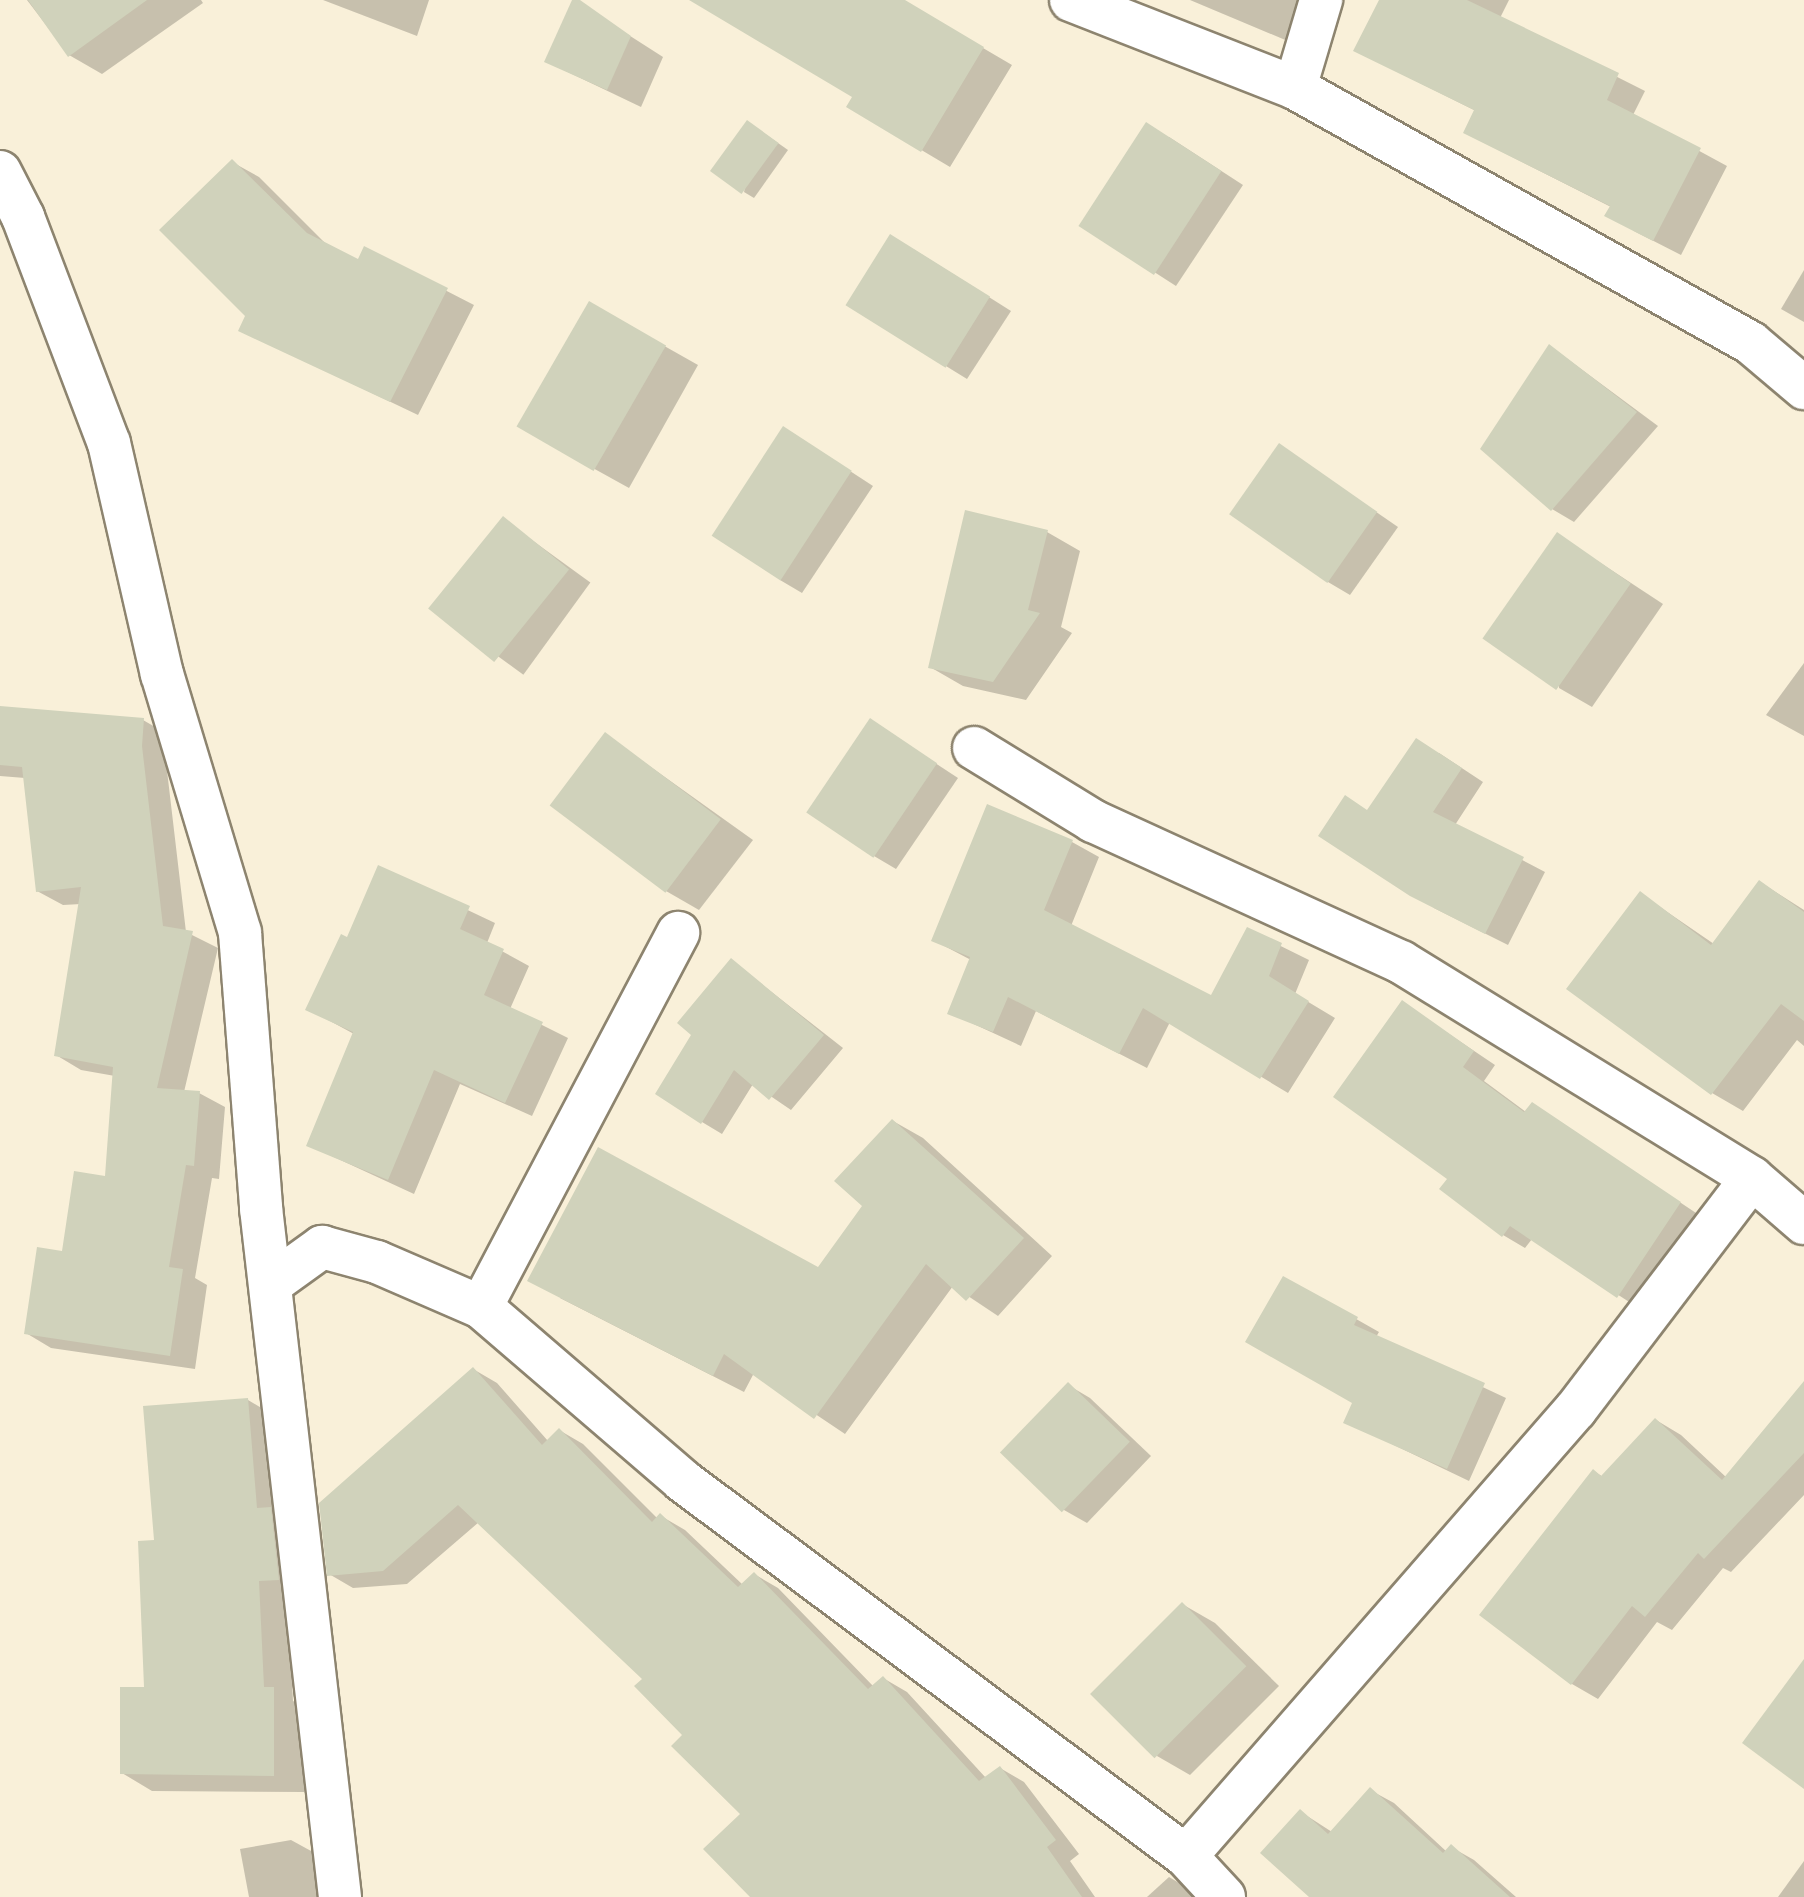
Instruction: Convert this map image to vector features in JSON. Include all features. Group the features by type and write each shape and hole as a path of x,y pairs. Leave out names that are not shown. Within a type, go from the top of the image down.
{"street":[{"path":"1071,0 1295,88 1751,343 1804,388"},
{"path":"1295,88 1321,0"},
{"path":"0,172 23,217 109,443 162,674 240,933 261,1208 340,1897"},
{"path":"974,748 1093,821 1401,962 1752,1178 1804,1223"},
{"path":"481,1307 678,933"},
{"path":"1186,1856 1576,1409 1752,1178"},
{"path":"272,1283 322,1247 377,1262 481,1307 683,1481 1186,1856 1224,1897"}],"building":[{"path":"28,0 147,0 68,57"},
{"path":"572,0 580,0 631,36 607,90 544,62"},
{"path":"689,0 905,0 984,47 921,152 846,107 852,97"},
{"path":"1379,0 1467,0 1619,73 1607,100 1701,148 1653,241 1604,216 1610,206 1463,133 1474,110 1353,51"},
{"path":"747,120 779,143 742,194 710,171"},
{"path":"1146,122 1221,171 1154,275 1078,226"},
{"path":"232,159 307,233 358,259 364,246 448,288 390,402 238,331 245,316 159,230"},
{"path":"890,234 990,297 946,368 845,305"},
{"path":"589,301 666,346 594,471 516,427"},
{"path":"1549,344 1637,412 1551,511 1480,449"},
{"path":"783,426 852,471 780,581 712,536"},
{"path":"1279,443 1377,512 1327,583 1229,514"},
{"path":"965,510 1048,530 1028,610 1040,613 993,682 928,668"},
{"path":"503,516 569,569 494,662 428,608"},
{"path":"1557,532 1631,584 1556,690 1482,638"},
{"path":"0,706 144,718 142,746 163,926 193,931 157,1088 200,1091 194,1166 186,1165 169,1267 183,1269 170,1356 24,1334 37,1247 62,1251 74,1171 105,1176 113,1067 54,1056 81,887 36,892 22,767 0,765"},
{"path":"870,718 937,763 873,858 806,813"},
{"path":"605,732 721,819 665,893 550,805"},
{"path":"1416,738 1462,768 1433,812 1524,857 1485,934 1410,896 1318,836 1345,795 1367,810"},
{"path":"987,804 1073,840 1044,910 1211,995 1247,927 1282,943 1269,976 1309,1001 1260,1079 1143,1008 1119,1054 1008,997 993,1032 947,1014 970,957 931,941"},
{"path":"378,865 470,906 460,929 504,949 484,995 543,1022 505,1103 434,1070 388,1180 306,1146 353,1032 305,1010 341,934 347,937"},
{"path":"1759,880 1804,912 1804,1021 1781,1004 1711,1095 1566,989 1640,891 1711,945"},
{"path":"731,958 824,1035 769,1100 734,1070 701,1124 655,1094 691,1035 677,1023"},
{"path":"1402,1000 1474,1051 1463,1067 1524,1112 1532,1102 1681,1202 1617,1298 1510,1226 1502,1237 1439,1189 1447,1179 1333,1097"},
{"path":"892,1119 1024,1238 966,1301 926,1264 814,1419 724,1354 713,1376 527,1281 598,1147 818,1267 862,1206 834,1181"},
{"path":"1283,1276 1358,1317 1354,1325 1485,1383 1447,1469 1343,1423 1352,1403 1245,1342"},
{"path":"473,1367 542,1445 559,1428 652,1522 660,1513 738,1587 754,1572 868,1689 883,1676 979,1781 1000,1766 1056,1840 1047,1847 1082,1897 750,1897 703,1849 740,1814 671,1746 682,1735 634,1686 642,1679 458,1505 383,1571 327,1576 319,1503"},
{"path":"1804,1381 1804,1453 1704,1559 1698,1553 1645,1617 1632,1606 1571,1685 1479,1615 1593,1469 1601,1476 1655,1418 1722,1480"},
{"path":"1068,1382 1130,1442 1062,1512 1000,1452"},
{"path":"248,1398 257,1508 271,1507 279,1580 259,1581 264,1687 274,1687 274,1776 120,1774 120,1687 144,1687 138,1541 154,1540 143,1406"},
{"path":"1182,1602 1246,1666 1154,1758 1090,1694"},
{"path":"1804,1659 1804,1789 1742,1743"},
{"path":"1370,1787 1443,1853 1451,1844 1510,1897 1309,1897 1260,1853 1300,1809 1328,1834"}]}
